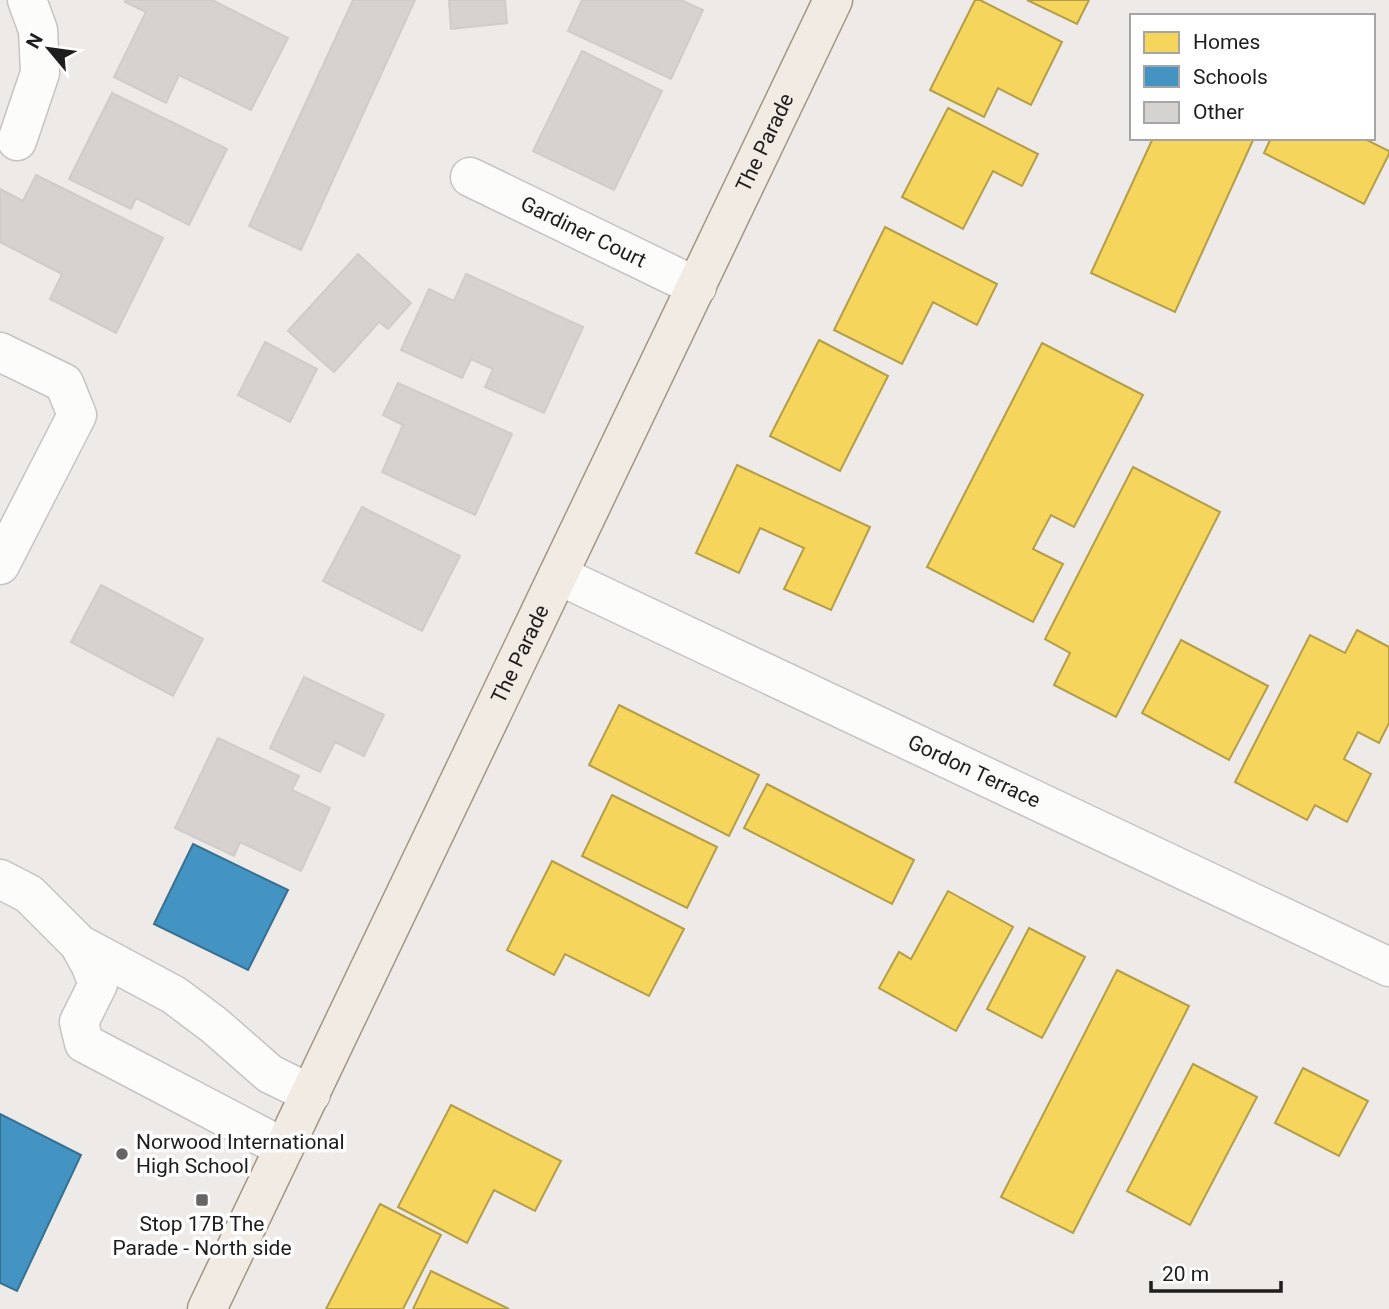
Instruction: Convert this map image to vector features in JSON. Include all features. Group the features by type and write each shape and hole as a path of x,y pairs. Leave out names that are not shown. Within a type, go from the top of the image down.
{"main road":[{"name":"The Parade","path":"207,1309 833,0"}],"street":[{"path":"17,141 40,74 38,30 27,0"},
{"name":"Gardiner Court","path":"470,177 696,287"},
{"path":"0,352 64,383 77,415 0,565"},
{"name":"Gordon Terrace","path":"558,575 1389,967"},
{"path":"0,879 29,894 79,944 90,964 97,984 79,1021 84,1043 284,1148"},
{"path":"79,944 174,995 214,1025 270,1074 311,1094"}],"building: Homes":[{"path":"975,0 980,0 1062,42 1031,105 998,88 984,117 930,90"},
{"path":"1027,0 1089,0 1077,24"},
{"path":"948,108 1038,154 1022,186 993,171 963,229 902,197"},
{"path":"1152,140 1253,140 1175,312 1091,273"},
{"path":"1270,140 1367,140 1389,151 1364,204 1264,153"},
{"path":"885,227 997,284 977,325 933,302 902,364 834,330"},
{"path":"819,340 888,376 840,471 770,436"},
{"path":"1042,343 1143,395 1074,527 1051,515 1033,549 1063,564 1033,622 927,567"},
{"path":"737,465 870,527 831,610 784,589 804,548 760,528 739,573 696,553"},
{"path":"1133,467 1220,512 1116,717 1054,685 1070,653 1045,639"},
{"path":"1357,630 1389,647 1389,723 1379,743 1358,732 1344,759 1371,774 1347,822 1315,805 1307,820 1235,782 1310,635 1345,653"},
{"path":"1181,640 1268,686 1229,760 1142,713"},
{"path":"619,705 759,775 729,836 589,765"},
{"path":"767,784 914,860 892,904 744,828"},
{"path":"612,795 717,847 687,908 582,856"},
{"path":"552,861 684,929 649,996 565,954 554,975 507,950"},
{"path":"948,891 1013,927 956,1031 879,988 899,952 911,959"},
{"path":"1029,928 1085,957 1042,1038 987,1009"},
{"path":"1117,970 1189,1006 1073,1233 1001,1197"},
{"path":"1193,1064 1257,1097 1190,1225 1127,1191"},
{"path":"1303,1068 1368,1101 1339,1156 1275,1123"},
{"path":"451,1105 561,1161 535,1211 494,1190 467,1243 398,1207"},
{"path":"380,1204 441,1235 403,1309 326,1309"},
{"path":"431,1271 509,1309 413,1309"}],"building: Schools":[{"path":"193,844 288,890 248,970 154,924"},
{"path":"0,1114 81,1155 17,1291 0,1283"}],"building: Other":[{"path":"212,0 288,38 251,110 179,75 166,103 114,77 146,12 125,2"},
{"path":"353,0 415,0 301,250 249,226"},
{"path":"449,0 505,0 507,23 451,29"},
{"path":"582,0 681,0 703,10 671,79 568,31"},
{"path":"582,51 662,91 614,190 533,151"},
{"path":"112,93 227,149 189,225 136,198 131,209 69,179"},
{"path":"36,175 163,238 116,333 50,299 62,274 0,242 0,189 23,201"},
{"path":"358,254 411,303 388,329 379,322 334,372 288,331"},
{"path":"466,274 583,327 544,413 485,387 493,369 471,359 462,378 401,350 429,289 454,301"},
{"path":"265,342 317,369 290,422 238,395"},
{"path":"398,383 512,434 475,515 382,472 403,425 383,415"},
{"path":"362,507 460,556 422,631 323,581"},
{"path":"101,585 203,639 173,696 71,642"},
{"path":"304,677 384,715 364,756 335,742 320,772 270,748"},
{"path":"218,738 299,776 292,790 330,808 301,871 240,842 234,856 175,828"}],"place":[{"name":"Norwood International High School","path":"122,1154"},
{"name":"Stop 17B The Parade - North side","path":"202,1200"}]}
